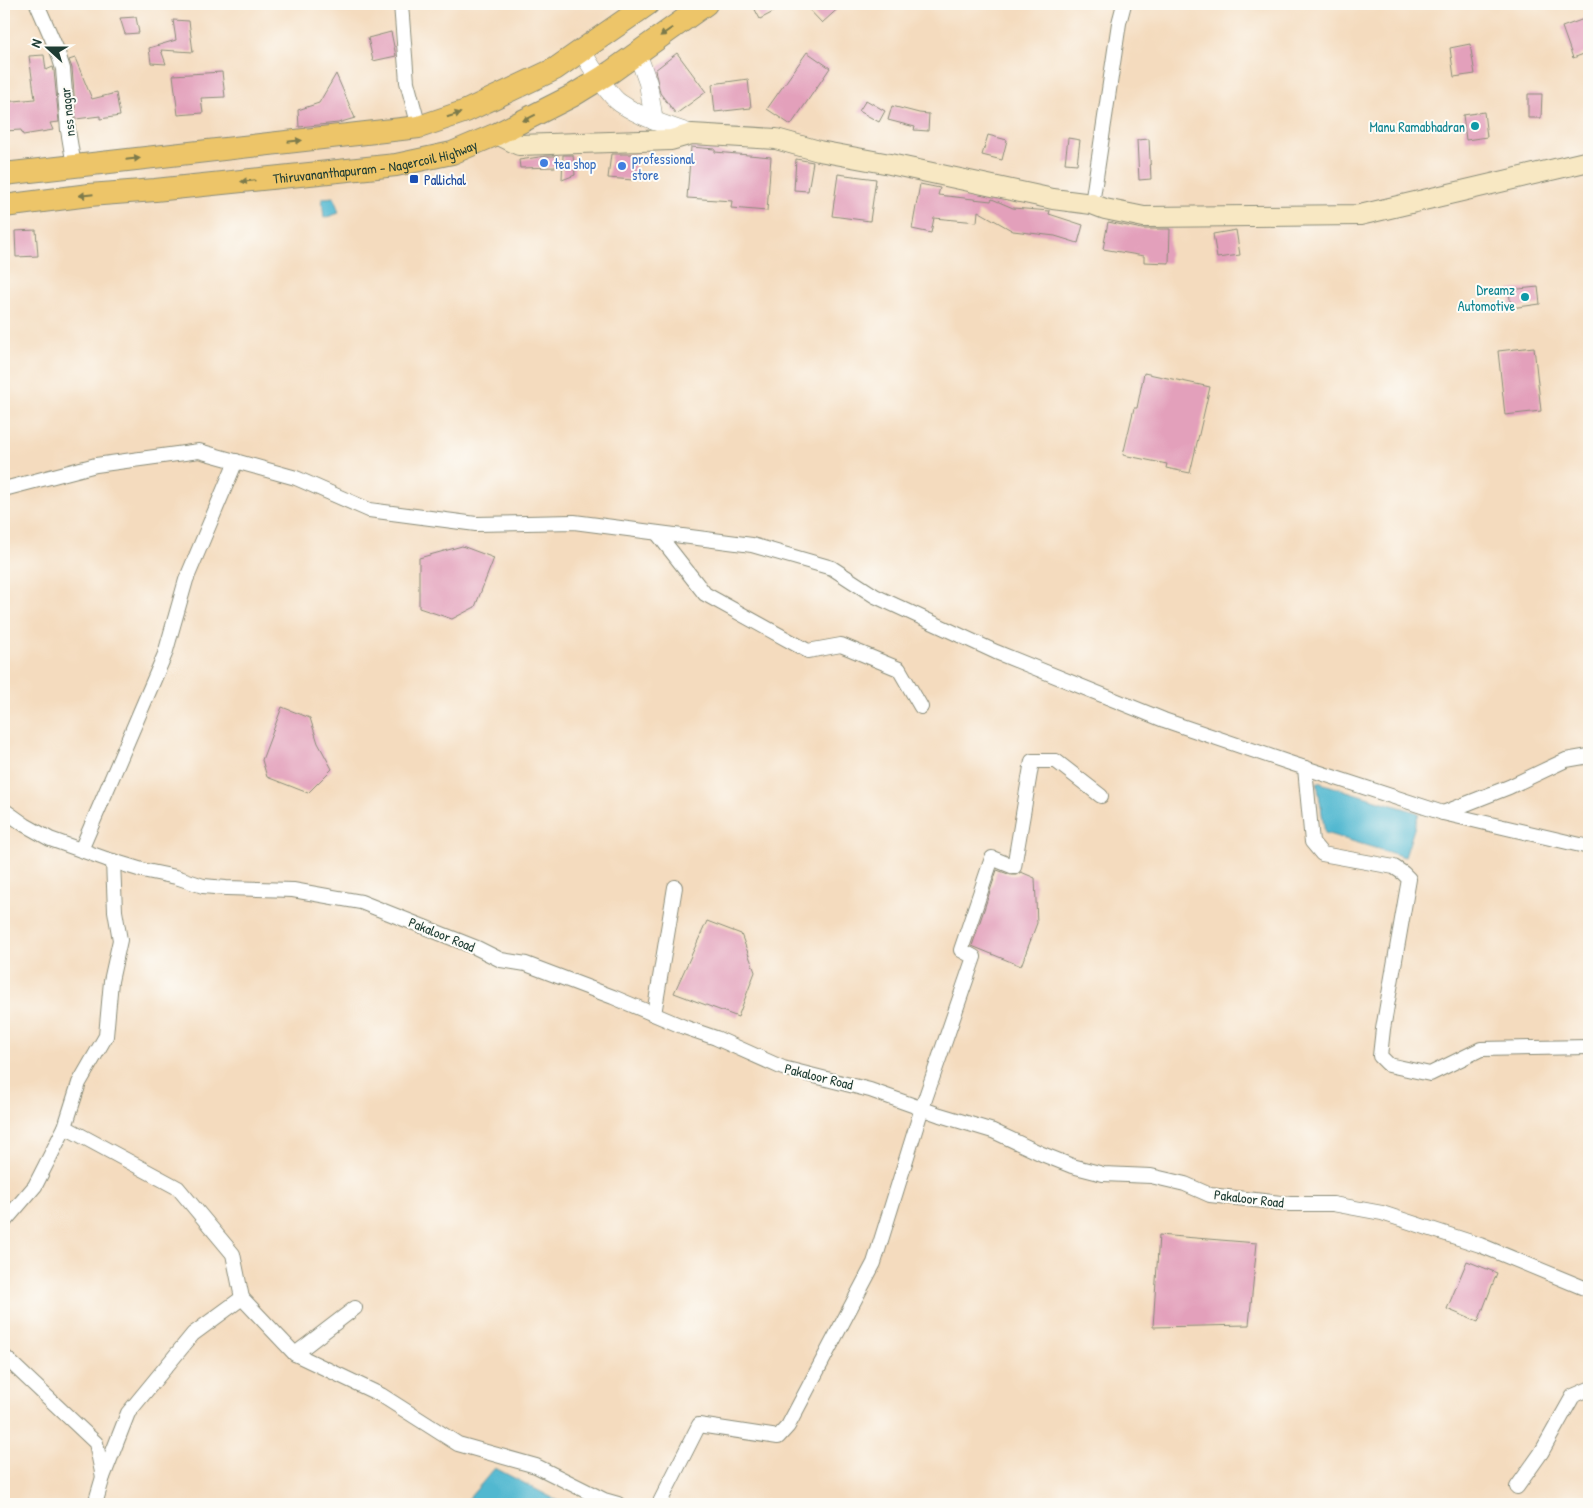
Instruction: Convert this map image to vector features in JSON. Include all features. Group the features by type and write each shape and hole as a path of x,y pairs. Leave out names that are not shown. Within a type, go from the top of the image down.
{"main road":[{"name":"Thiruvananthapuram - Nagercoil Highway","path":"4,174 418,127 466,112 555,69 648,4"},
{"name":"Thiruvananthapuram - Nagercoil Highway","path":"4,206 89,195 396,165 452,153 497,134 556,105 611,72 706,4"},
{"path":"497,134 519,145 671,140 692,134 776,139 820,151 1054,199 1092,204 1105,209 1144,217 1360,215 1589,162"}],"street":[{"name":"nss nagar","path":"37,4 63,69 68,130 74,166"},
{"path":"401,4 407,82 418,127"},
{"path":"1092,204 1118,32 1124,4"},
{"path":"581,50 619,103 654,121 692,134"},
{"path":"637,52 648,83 654,121"},
{"path":"4,489 96,466 199,451 296,478 370,510 476,524 574,522 752,545 832,568 875,596 996,652 1164,720 1443,813 1589,847"},
{"path":"81,850 166,654 186,580 236,461"},
{"path":"656,533 705,594 808,651 841,645 899,669 921,707"},
{"path":"1443,813 1566,760 1589,756"},
{"path":"659,1504 699,1425 778,1437 788,1426 874,1263 922,1108 974,957 961,950 992,858 1014,867 1032,762 1056,760 1101,796"},
{"path":"1305,768 1312,842 1322,854 1394,867 1403,872 1409,879 1380,1056 1389,1065 1430,1074 1481,1049 1589,1047"},
{"name":"Pakaloor Road","path":"4,810 25,825 50,838 81,850 142,870 176,877 203,886 293,890 361,902 478,948 501,960 526,964 724,1041 783,1068 870,1090 993,1131 1072,1166 1103,1174 1151,1176 1185,1184 1210,1195 1290,1204 1333,1204 1382,1213 1480,1245 1589,1290"},
{"path":"4,1222 35,1186 66,1127 79,1083 106,1036 111,981 120,940 115,911 113,861"},
{"path":"654,1014 675,887"},
{"path":"66,1127 178,1188 233,1254 242,1298 295,1354 381,1394 458,1444 536,1466 604,1500 618,1504"},
{"path":"95,1504 103,1476 128,1413 193,1334 242,1298"},
{"path":"295,1354 355,1308"},
{"path":"4,1356 96,1442 103,1476"},
{"path":"1517,1488 1541,1453 1573,1396 1589,1389"}],"water":[{"path":"334,197 339,213 324,218 322,198"},
{"path":"1317,782 1419,813 1405,857 1325,833"},
{"path":"495,1468 564,1504 464,1504"}],"building":[{"path":"752,4 789,4 760,19"},
{"path":"804,4 843,4 822,23"},
{"path":"136,17 139,33 125,34 120,18"},
{"path":"1584,19 1589,35 1589,52 1573,58 1562,27"},
{"path":"173,20 189,21 193,52 161,50 166,64 151,63 149,48 176,40"},
{"path":"391,32 396,56 373,61 368,38"},
{"path":"1470,44 1475,74 1454,77 1450,48"},
{"path":"807,52 830,68 791,125 767,109"},
{"path":"677,53 706,92 676,114 660,93 655,70"},
{"path":"44,55 46,70 53,67 54,71 59,122 50,123 53,130 23,135 21,130 4,131 4,102 35,99 29,56"},
{"path":"75,58 92,99 116,93 120,116 100,119 100,116 76,119 72,68 69,60"},
{"path":"222,72 225,97 201,98 203,113 178,115 173,75"},
{"path":"336,74 355,118 338,123 299,127 298,110 319,103"},
{"path":"748,79 751,108 715,112 712,84"},
{"path":"1528,94 1542,94 1541,118 1528,118"},
{"path":"866,100 885,111 879,122 859,111"},
{"path":"892,106 929,114 928,131 914,130 915,127 888,120"},
{"name":"Manu Ramabhadran","path":"1484,112 1487,137 1466,140 1463,115"},
{"path":"988,135 1007,140 1002,160 982,155"},
{"path":"1068,138 1080,140 1077,164 1065,163"},
{"path":"1149,139 1151,179 1139,180 1137,140"},
{"path":"691,147 715,149 715,152 771,157 767,211 731,208 732,201 687,198"},
{"name":"professional store","path":"611,154 637,154 633,180 608,178"},
{"path":"563,155 573,155 575,175 562,180"},
{"name":"tea shop","path":"558,156 556,167 520,168 519,160"},
{"path":"796,159 813,162 808,191 794,190"},
{"path":"838,174 876,179 870,221 832,216"},
{"path":"920,184 940,188 938,195 991,201 992,199 1013,208 1050,211 1049,214 1083,225 1078,243 1055,236 1013,231 978,211 977,222 934,218 931,233 912,229"},
{"path":"1108,222 1142,229 1170,229 1169,263 1144,262 1144,256 1103,249"},
{"path":"36,230 38,256 16,257 15,231"},
{"path":"1236,230 1240,255 1217,258 1213,234"},
{"name":"Dreamz Automotive","path":"1538,287 1540,304 1511,308 1509,290"},
{"name":"Dreamz Automotive","path":"1534,347 1541,411 1505,415 1498,351"},
{"path":"1144,373 1210,387 1190,473 1166,468 1167,464 1123,455 1134,408 1137,408"},
{"path":"462,546 494,558 475,607 452,619 419,608 419,558"},
{"path":"282,707 310,718 318,743 332,769 308,793 267,777 262,760"},
{"path":"997,870 1011,875 1021,872 1035,878 1037,923 1021,966 972,946"},
{"path":"707,921 741,934 755,972 738,1017 674,993"},
{"path":"1159,1235 1257,1243 1249,1325 1153,1327"},
{"path":"1467,1261 1497,1273 1478,1322 1447,1309"}],"place":[{"name":"Manu Ramabhadran","path":"1475,126"},
{"name":"tea shop","path":"544,163"},
{"name":"professional store","path":"622,166"},
{"name":"Pallichal","path":"414,179"},
{"name":"Dreamz Automotive","path":"1525,297"}]}
